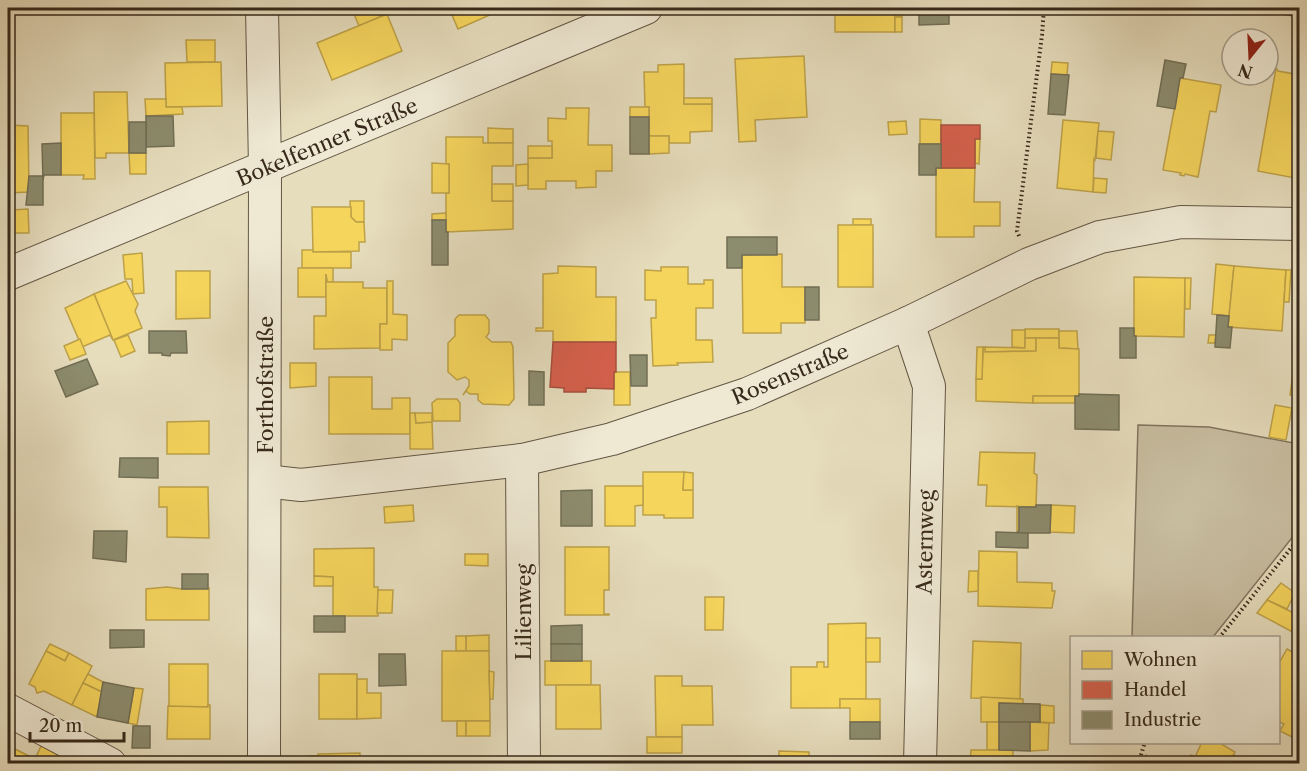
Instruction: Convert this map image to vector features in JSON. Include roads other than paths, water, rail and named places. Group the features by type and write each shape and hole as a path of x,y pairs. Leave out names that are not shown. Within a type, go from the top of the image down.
{"street":[{"name":"Forthofstraße","path":"262,8 265,168 264,764"},
{"name":"Bokelfenner Straße","path":"8,274 646,8"},
{"name":"Rosenstraße","path":"265,481 301,485 522,460 612,439 747,394 908,323 1029,264 1100,237 1181,222 1299,224"},
{"name":"Asternweg","path":"908,323 929,386 920,764"},
{"name":"Lilienweg","path":"522,460 524,764"},
{"path":"8,710 110,764"}]}
